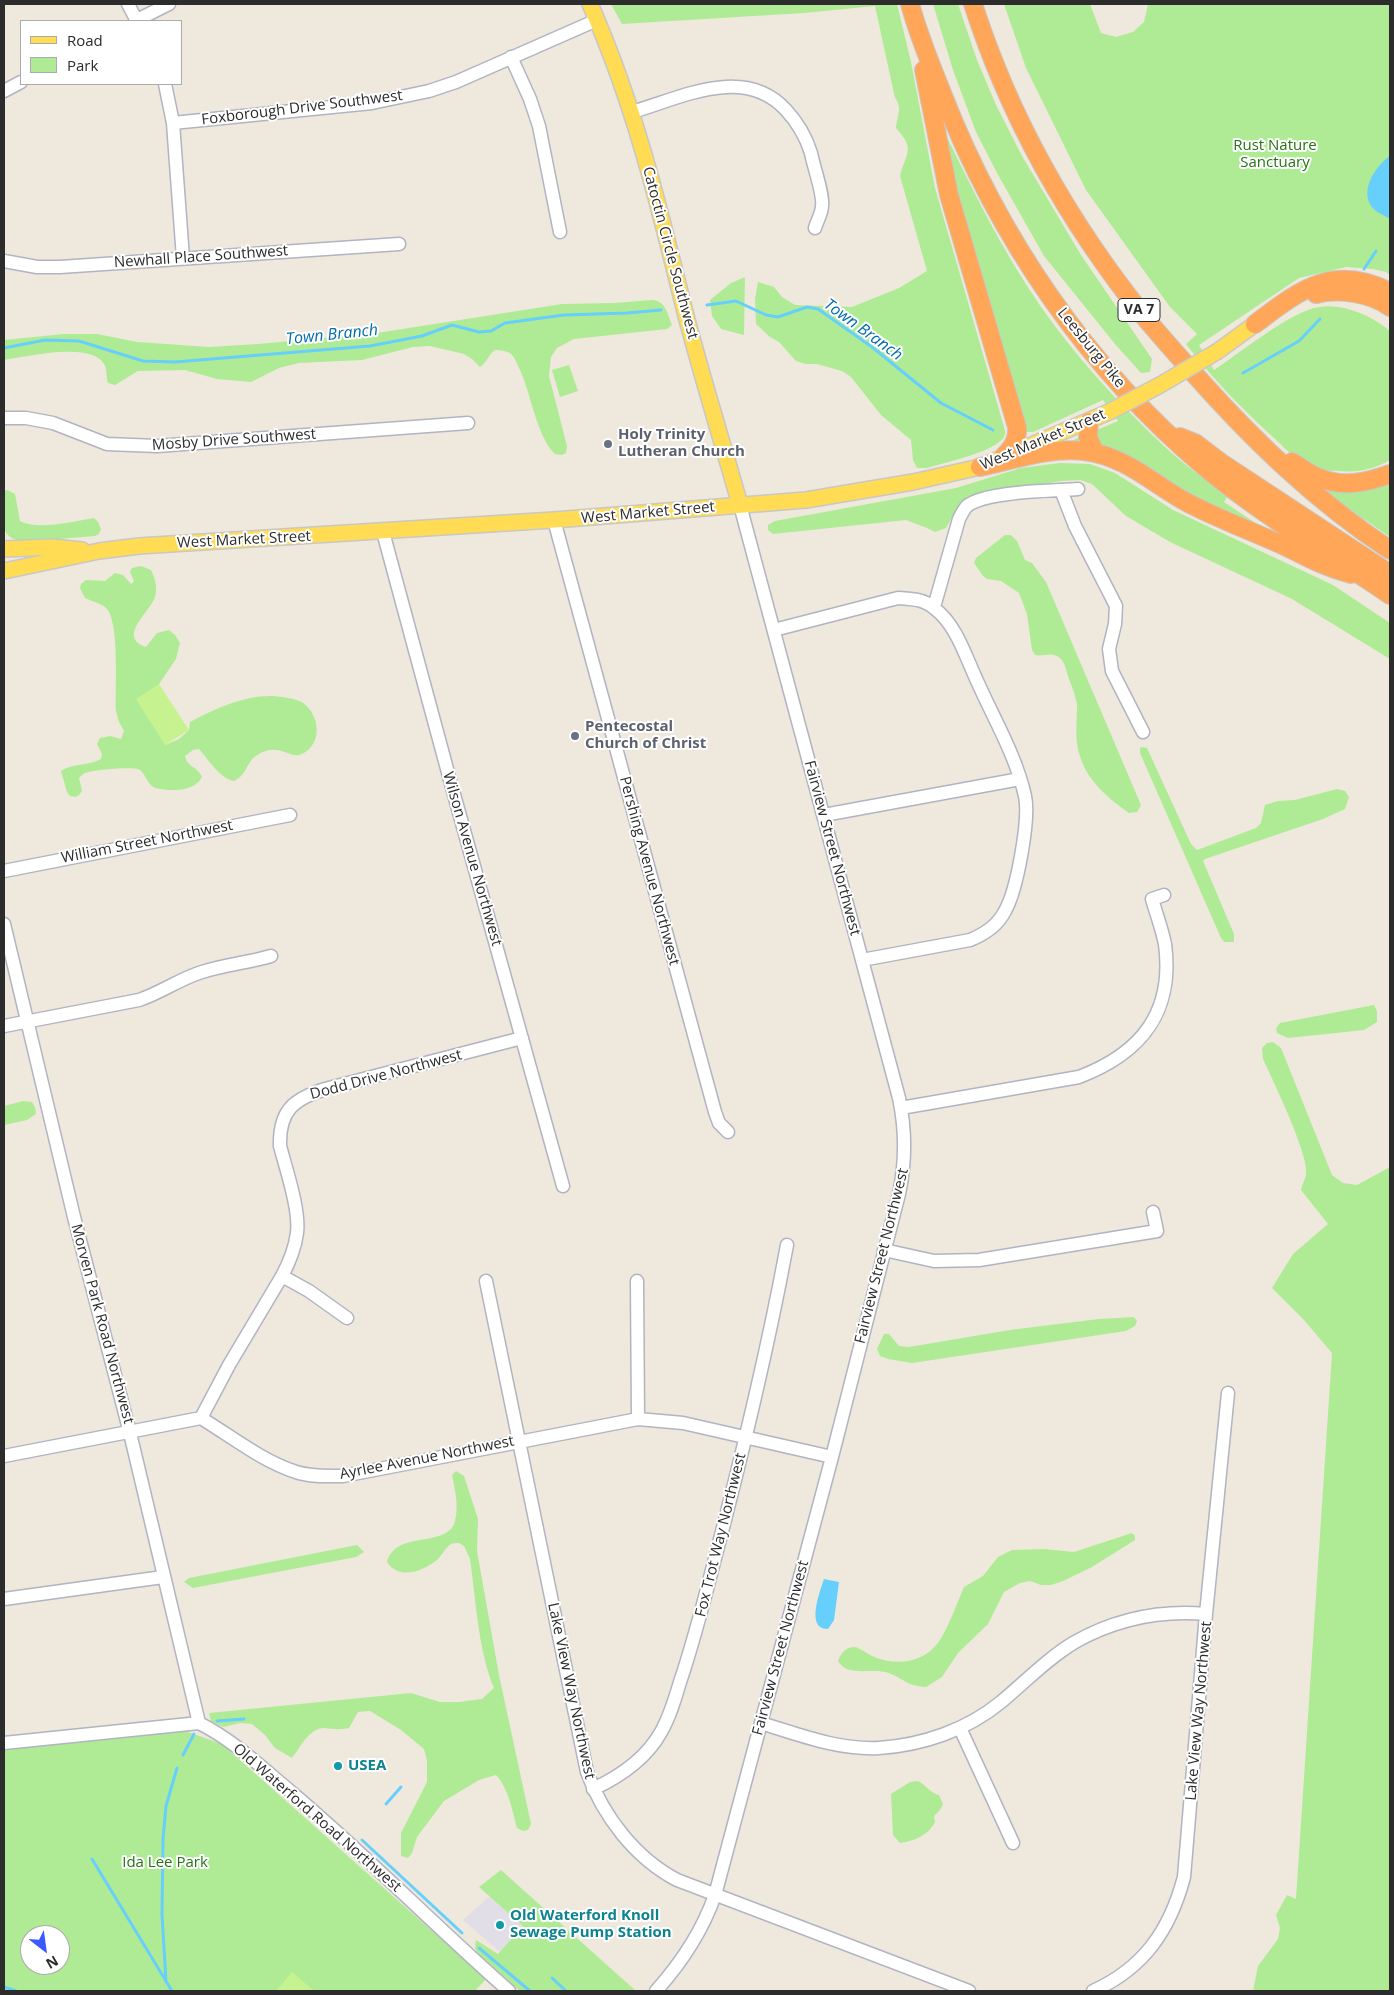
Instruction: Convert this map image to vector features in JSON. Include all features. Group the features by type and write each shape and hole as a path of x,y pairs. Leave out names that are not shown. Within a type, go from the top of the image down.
{"highway":[{"name":"Leesburg Pike","path":"910,4 915,25 951,116 982,181 1031,269 1098,361 1161,429 1208,470 1258,507 1390,595"},
{"name":"VA 7","path":"973,4 998,72 1037,155 1084,234 1153,328 1261,446 1324,502 1390,550"},
{"path":"915,25 949,195 1017,427 1018,435 1004,456"},
{"path":"1255,324 1299,292 1333,279 1368,283 1390,292"},
{"path":"1255,324 1294,301 1330,290 1361,295 1390,307"},
{"path":"1089,422 1088,437 1094,453"},
{"path":"1161,429 1196,443 1220,462 1390,574"},
{"path":"1261,446 1318,478 1329,481 1340,483 1363,482 1390,474"},
{"path":"980,468 1062,450 1094,453 1121,462 1187,502 1280,544 1329,569 1366,578"}],"main road":[{"name":"Catoctin Circle Southwest","path":"590,4 632,112 688,323 740,506"},
{"name":"West Market Street","path":"4,571 98,551 139,546 383,532 740,506 845,494 980,468 1109,412 1218,351 1255,324"},
{"path":"4,549 51,547 98,551"}],"street":[{"path":"128,4 136,20"},
{"path":"138,20 169,4"},
{"name":"Foxborough Drive Southwest","path":"173,123 372,103 400,98 456,82 597,20"},
{"path":"511,57 530,99 539,126 560,232"},
{"path":"4,91 20,83"},
{"path":"165,85 173,123 183,258"},
{"path":"632,112 708,88 727,86 749,88 768,96 782,106 793,118 802,131 809,149 823,205 815,228"},
{"name":"Newhall Place Southwest","path":"4,261 37,267 60,267 399,244"},
{"name":"Mosby Drive Southwest","path":"4,418 26,418 53,424 107,444 157,446 468,423"},
{"path":"934,607 959,519 966,507 993,496 1078,489"},
{"path":"1061,490 1075,526 1116,606 1115,624 1109,649 1112,671 1143,732"},
{"name":"Fairview Street Northwest","path":"656,1991 680,1963 696,1939 716,1895 832,1457 905,1166 905,1140 901,1108 740,506"},
{"name":"Pershing Avenue Northwest","path":"554,520 715,1112 719,1123 728,1132"},
{"name":"Wilson Avenue Northwest","path":"383,532 563,1186"},
{"path":"774,630 898,598 919,600 934,607 953,630 1020,779 1026,809 1025,831 1015,881 1006,910 999,920 991,928 970,940 862,960"},
{"path":"824,815 1020,779"},
{"name":"William Street Northwest","path":"4,871 290,815"},
{"path":"901,1108 1079,1076 1100,1069 1119,1058 1150,1028 1160,1009 1164,990 1166,962 1164,942 1152,899 1164,895"},
{"name":"Morven Park Road Northwest","path":"4,924 74,1217 130,1433 199,1723"},
{"path":"4,1026 139,1000 152,996 187,977 201,972 249,963 271,956"},
{"name":"Dodd Drive Northwest","path":"201,1418 229,1365 289,1263 297,1232 297,1218 280,1140 282,1124 291,1106 307,1095 326,1089 522,1038"},
{"path":"884,1250 934,1261 979,1260 1157,1231 1154,1212"},
{"name":"Fox Trot Way Northwest","path":"593,1789 623,1773 638,1761 650,1748 668,1717 694,1641 746,1438 787,1245"},
{"path":"282,1276 309,1291 347,1318"},
{"name":"Lake View Way Northwest","path":"486,1281 587,1772 602,1806 635,1849 648,1862 677,1880 969,1991"},
{"path":"637,1281 638,1419"},
{"name":"Lake View Way Northwest","path":"1092,1991 1123,1974 1149,1950 1172,1916 1179,1898 1187,1861 1206,1614 1228,1393"},
{"path":"4,1456 201,1418"},
{"name":"Ayrlee Avenue Northwest","path":"201,1418 279,1465 298,1472 322,1476 343,1476 638,1419 682,1423 832,1457"},
{"path":"4,1598 164,1578"},
{"path":"761,1723 830,1744 856,1747 900,1746 942,1735 960,1728 999,1703 1074,1642 1098,1631 1118,1623 1158,1613 1206,1614"},
{"path":"4,1743 199,1723"},
{"name":"Old Waterford Road Northwest","path":"199,1723 220,1735 240,1750 310,1808 509,1991"},
{"path":"960,1728 1013,1843"}],"shaded area":[{"name":"Old Waterford Knoll Sewage Pump Station","path":"490,1896 523,1926 500,1952 463,1920"}],"green space":[{"path":"611,4 897,4 911,62 935,188 1004,427 1005,433 1001,440 994,446 971,456 927,468 917,468 913,460 911,440 881,415 851,377 842,371 817,364 806,364 796,361 779,342 770,337 756,324 755,299 758,282 774,287 782,297 795,305 852,307 899,288 927,271 900,176 908,147 906,141 896,128 899,105 895,98 875,6 804,13 622,24"},
{"path":"933,4 958,4 977,60 996,105 1022,156 1081,255 1152,359 1150,372 1141,373 1115,344 1044,256 976,132 953,70"},
{"name":"Rust Nature Sanctuary","path":"1004,4 1090,4 1101,33 1116,37 1133,32 1144,22 1148,4 1390,4 1390,275 1373,269 1346,267 1299,278 1199,345 1214,370 1285,321 1308,310 1329,306 1341,307 1373,319 1390,331 1390,460 1378,466 1360,471 1313,469 1292,455 1250,416 1206,369 1186,344 1197,334 1170,307 1086,190 1026,68"},
{"path":"944,131 977,199 1014,265 1041,307 1084,363 1115,398 1165,447 1227,497 1224,502 1281,540 1062,445 1118,421 1103,400 1033,432 1025,432 964,229"},
{"path":"745,277 744,335 721,329 712,316 710,300 731,283"},
{"path":"657,301 665,308 672,325 667,329 574,339 557,348 551,357 549,376 567,446 566,453 562,455 555,454 543,437 516,361 510,353 503,351 495,350 480,367 464,354 430,346 413,347 362,360 299,363 279,368 251,382 217,379 185,370 138,371 115,385 108,383 104,364 97,357 86,353 57,352 4,360 4,340 64,334 97,334 137,342 209,347 377,333 562,304"},
{"path":"569,365 578,391 560,397 552,370"},
{"path":"1060,463 1090,464 1115,473 1173,510 1333,585 1390,623 1390,659 1292,599 1170,542 1126,516 1092,484 1080,480 1061,481 995,492 969,501 955,512 946,528 935,532 906,520 773,534 768,530 768,525 775,521 956,488 1021,468"},
{"path":"1390,481 1390,537 1313,484"},
{"path":"7,490 15,494 20,521 28,524 46,525 94,518 101,529 99,534 95,536 23,542 13,538 6,531 3,520 4,491"},
{"path":"1005,535 1011,535 1017,541 1025,560 1032,563 1046,582 1141,805 1137,812 1129,813 1114,802 1094,782 1084,767 1077,746 1077,705 1075,694 1065,666 1057,656 1035,655 1032,650 1027,614 1019,593 1001,581 987,579 974,563 976,558"},
{"path":"141,566 151,570 156,590 152,603 135,630 134,637 138,643 146,647 157,633 169,630 180,643 176,659 159,684 165,745 179,739 189,730 190,722 209,712 241,700 273,696 296,700 309,708 316,722 317,729 316,737 309,749 298,755 278,750 266,751 255,757 242,775 234,781 219,772 199,749 193,750 185,756 186,760 202,777 193,786 181,790 155,788 140,770 130,768 113,769 83,774 79,778 82,791 76,797 70,796 61,771 65,768 101,759 102,754 97,744 100,738 110,736 121,739 124,731 116,711 116,656 110,615 104,606 85,598 80,588 81,584 86,580 105,581 115,573 123,575 131,584 134,581 130,572 132,568"},
{"path":"159,684 189,730 165,745 136,699"},
{"path":"1140,748 1147,748 1191,844 1197,850 1256,828 1261,823 1265,805 1278,801 1295,800 1337,789 1345,791 1349,797 1345,809 1323,819 1203,861 1234,934 1234,942 1224,942 1221,938 1140,753"},
{"path":"1374,1005 1377,1011 1377,1022 1364,1030 1288,1038 1277,1033 1276,1028 1280,1023"},
{"path":"1273,1042 1281,1048 1332,1175 1343,1183 1357,1185 1390,1167 1390,1991 1253,1991 1258,1966 1278,1939 1280,1928 1276,1915 1287,1895 1296,1899 1332,1353 1304,1320 1272,1288 1293,1254 1328,1224 1301,1190 1306,1175 1306,1165 1297,1135 1263,1059 1262,1048 1267,1043"},
{"path":"23,1101 32,1102 36,1114 27,1120 4,1125 4,1106"},
{"path":"1134,1317 1137,1321 1135,1326 1126,1331 912,1363 880,1356 877,1349 884,1334 889,1334 899,1346 909,1347 1010,1330 1099,1319"},
{"path":"456,1471 464,1476 478,1519 477,1551 499,1675 531,1824 528,1830 523,1831 517,1828 507,1793 496,1775 479,1780 444,1801 417,1837 412,1853 408,1858 401,1856 401,1833 427,1782 427,1760 424,1749 401,1730 370,1711 358,1712 349,1728 324,1728 314,1731 305,1739 292,1758 275,1748 265,1735 252,1724 240,1723 223,1727 211,1721 209,1713 411,1693 440,1702 459,1702 482,1699 494,1688 484,1658 470,1559 464,1546 459,1543 451,1544 438,1559 426,1567 412,1572 398,1571 387,1562 392,1552 400,1546 443,1535 450,1529 455,1521 457,1510 452,1475"},
{"path":"1132,1533 1135,1536 1135,1540 1092,1567 1063,1581 1051,1585 1041,1585 1030,1581 1020,1583 1004,1592 988,1624 958,1653 942,1677 926,1687 910,1684 882,1671 854,1671 842,1666 838,1661 844,1651 855,1647 872,1656 889,1661 907,1661 924,1655 942,1637 964,1587 983,1576 998,1557 1012,1550 1044,1549 1074,1552"},
{"path":"357,1545 364,1552 356,1557 193,1588 184,1582 189,1578"},
{"name":"Ida Lee Park","path":"185,1731 222,1744 486,1979 475,1991 4,1991 4,1749"},
{"path":"918,1781 933,1793 939,1795 943,1804 934,1816 935,1822 932,1827 925,1834 911,1841 900,1843 893,1835 891,1794 910,1782"},
{"path":"501,1870 636,1991 520,1991 477,1954 476,1940 498,1954 523,1926 479,1887"},
{"path":"292,1972 314,1991 276,1991"}],"water":[{"path":"1390,156 1390,219 1376,211 1370,204 1368,189 1374,174"},
{"path":"824,1579 839,1582 834,1620 828,1629 821,1628 817,1623 816,1617 817,1600"}],"waterway":[{"path":"1364,269 1376,251"},
{"name":"Town Branch","path":"707,305 736,301 766,315 778,317 807,307 818,309 872,347 941,403 993,430"},
{"name":"Town Branch","path":"4,348 45,340 79,341 143,361 175,362 370,346 422,336 452,325 479,332 491,331 505,323 564,315 661,310"},
{"path":"1243,373 1299,341 1320,319"},
{"path":"217,1721 244,1719"},
{"path":"183,1755 194,1734"},
{"path":"166,1982 162,1914 163,1839 166,1806 177,1768"},
{"path":"386,1804 401,1787"},
{"path":"362,1840 462,1933"},
{"path":"92,1859 172,1991"},
{"path":"479,1948 530,1991"},
{"path":"552,1978 566,1991"},
{"path":"4,1987 16,1991"}],"place":[{"name":"Holy Trinity Lutheran Church","path":"608,444"},
{"name":"Pentecostal Church of Christ","path":"575,736"},
{"name":"USEA","path":"338,1766"},
{"name":"Old Waterford Knoll Sewage Pump Station","path":"500,1925"}]}
